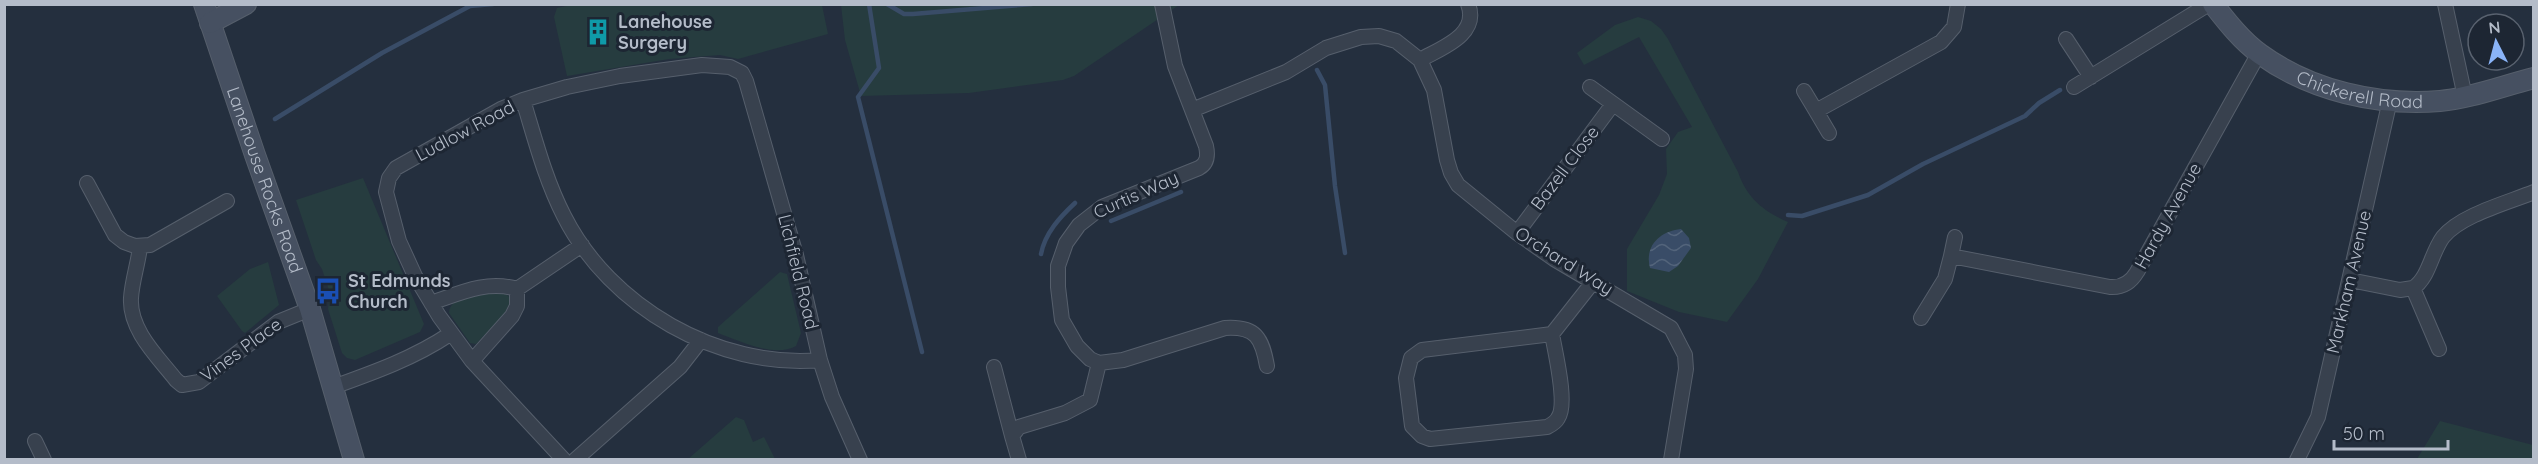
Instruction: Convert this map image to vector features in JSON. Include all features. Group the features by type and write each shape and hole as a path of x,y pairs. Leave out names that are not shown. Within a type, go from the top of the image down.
{"main road":[{"path":"207,14 246,4"},
{"name":"Chickerell Road","path":"2211,4 2259,53 2294,74 2321,86 2350,94 2390,100 2440,101 2465,97 2534,78"},
{"name":"Lanehouse Rocks Road","path":"207,14 310,309 354,459"}],"street":[{"name":"Curtis Way","path":"1099,363 1090,359 1077,346 1062,320 1057,282 1061,255 1075,229 1092,214 1204,165 1207,151 1175,66 1162,4"},
{"path":"1420,60 1467,30 1472,19 1468,4"},
{"path":"1816,111 1941,42 1954,27 1958,4"},
{"path":"2074,87 2211,4"},
{"path":"2445,4 2465,97"},
{"name":"Orchard Way","path":"1192,110 1286,72 1326,48 1361,37 1379,36 1396,41 1420,60 1434,90 1451,173 1458,185 1554,259 1671,328 1680,344 1686,369 1671,459"},
{"path":"2066,39 2091,77"},
{"name":"Hardy Avenue","path":"1951,256 2110,287 2129,282 2137,272 2259,53"},
{"name":"Ludlow Road","path":"564,459 472,362 450,334 415,276 399,241 386,192 388,178 392,172 403,165 489,115 523,100 597,80 694,66 730,67 742,74 747,81"},
{"name":"Lichfield Road","path":"747,81 796,255 820,360 832,397 860,459"},
{"path":"1590,87 1662,138"},
{"path":"1803,91 1829,133"},
{"path":"523,100 550,186 564,217 582,245 604,271 640,304 671,325 729,351 761,358 798,362 820,360"},
{"name":"Markham Avenue","path":"2297,459 2318,417 2390,100"},
{"name":"Bazell Close","path":"1517,232 1613,104"},
{"path":"87,183 116,235 127,244 140,247 150,245 227,201"},
{"path":"2350,280 2400,290 2413,288 2422,282 2435,251 2451,230 2473,216 2534,192"},
{"path":"1921,318 1945,279 1954,237"},
{"path":"431,303 489,285 518,289 582,245"},
{"name":"Vines Place","path":"140,247 131,299 134,319 145,340 182,385 199,382 256,340 271,326 286,317 310,309"},
{"path":"1552,334 1562,404 1559,418 1554,423 1547,427 1430,439 1416,432 1412,426 1406,378 1411,358 1422,350 1552,334 1593,282"},
{"path":"2413,288 2439,349"},
{"path":"472,362 512,316 517,306 518,289"},
{"path":"1012,436 1019,427 1065,413 1090,400 1099,363 1123,360 1225,328 1234,327 1254,333 1260,339 1267,366"},
{"path":"333,387 426,351 450,334"},
{"path":"575,459 680,367 701,340"},
{"path":"994,367 1019,459"},
{"path":"35,441 44,459"}],"green space":[{"path":"571,5 822,5 828,34 738,59 720,55 669,59 567,76 554,17 557,8"},
{"path":"841,5 1179,5 1074,76 1063,80 969,93 861,96 845,40"},
{"path":"1638,17 1651,21 1668,39 1751,196 1771,213 1788,222 1758,279 1727,322 1679,312 1627,291 1627,249 1659,195 1667,174 1666,149 1678,132 1692,127 1639,37 1584,65 1577,53 1615,25"},
{"path":"363,178 424,324 420,332 355,360 347,358 342,353 328,309 330,293 322,269 316,260 296,200"},
{"path":"268,262 279,305 245,333 217,296 250,269"},
{"path":"780,272 787,274 801,333 796,346 778,350 767,349 718,333 718,327"},
{"path":"502,291 512,299 512,307 476,344 470,343 449,313 451,307 455,302 470,295"},
{"path":"736,417 744,420 753,442 764,437 775,459 688,459"},
{"path":"2440,421 2533,445 2533,459 2417,459"}],"water":[{"path":"1681,229 1689,238 1691,248 1678,266 1669,272 1650,268 1652,246 1661,236"}],"waterway":[{"path":"275,119 382,53 470,6 493,4"},
{"path":"869,4 879,68 858,97 922,352"},
{"path":"887,4 904,14 1032,4"},
{"path":"1317,70 1325,85 1335,186 1345,253"},
{"path":"1788,215 1802,216 1868,195 1923,164 2025,116 2039,103 2060,90"},
{"path":"1111,221 1181,192"},
{"path":"1041,254 1050,232 1075,203"}],"place":[{"name":"Lanehouse Surgery","path":"598,32"},
{"name":"St Edmunds Church","path":"328,291"}]}
